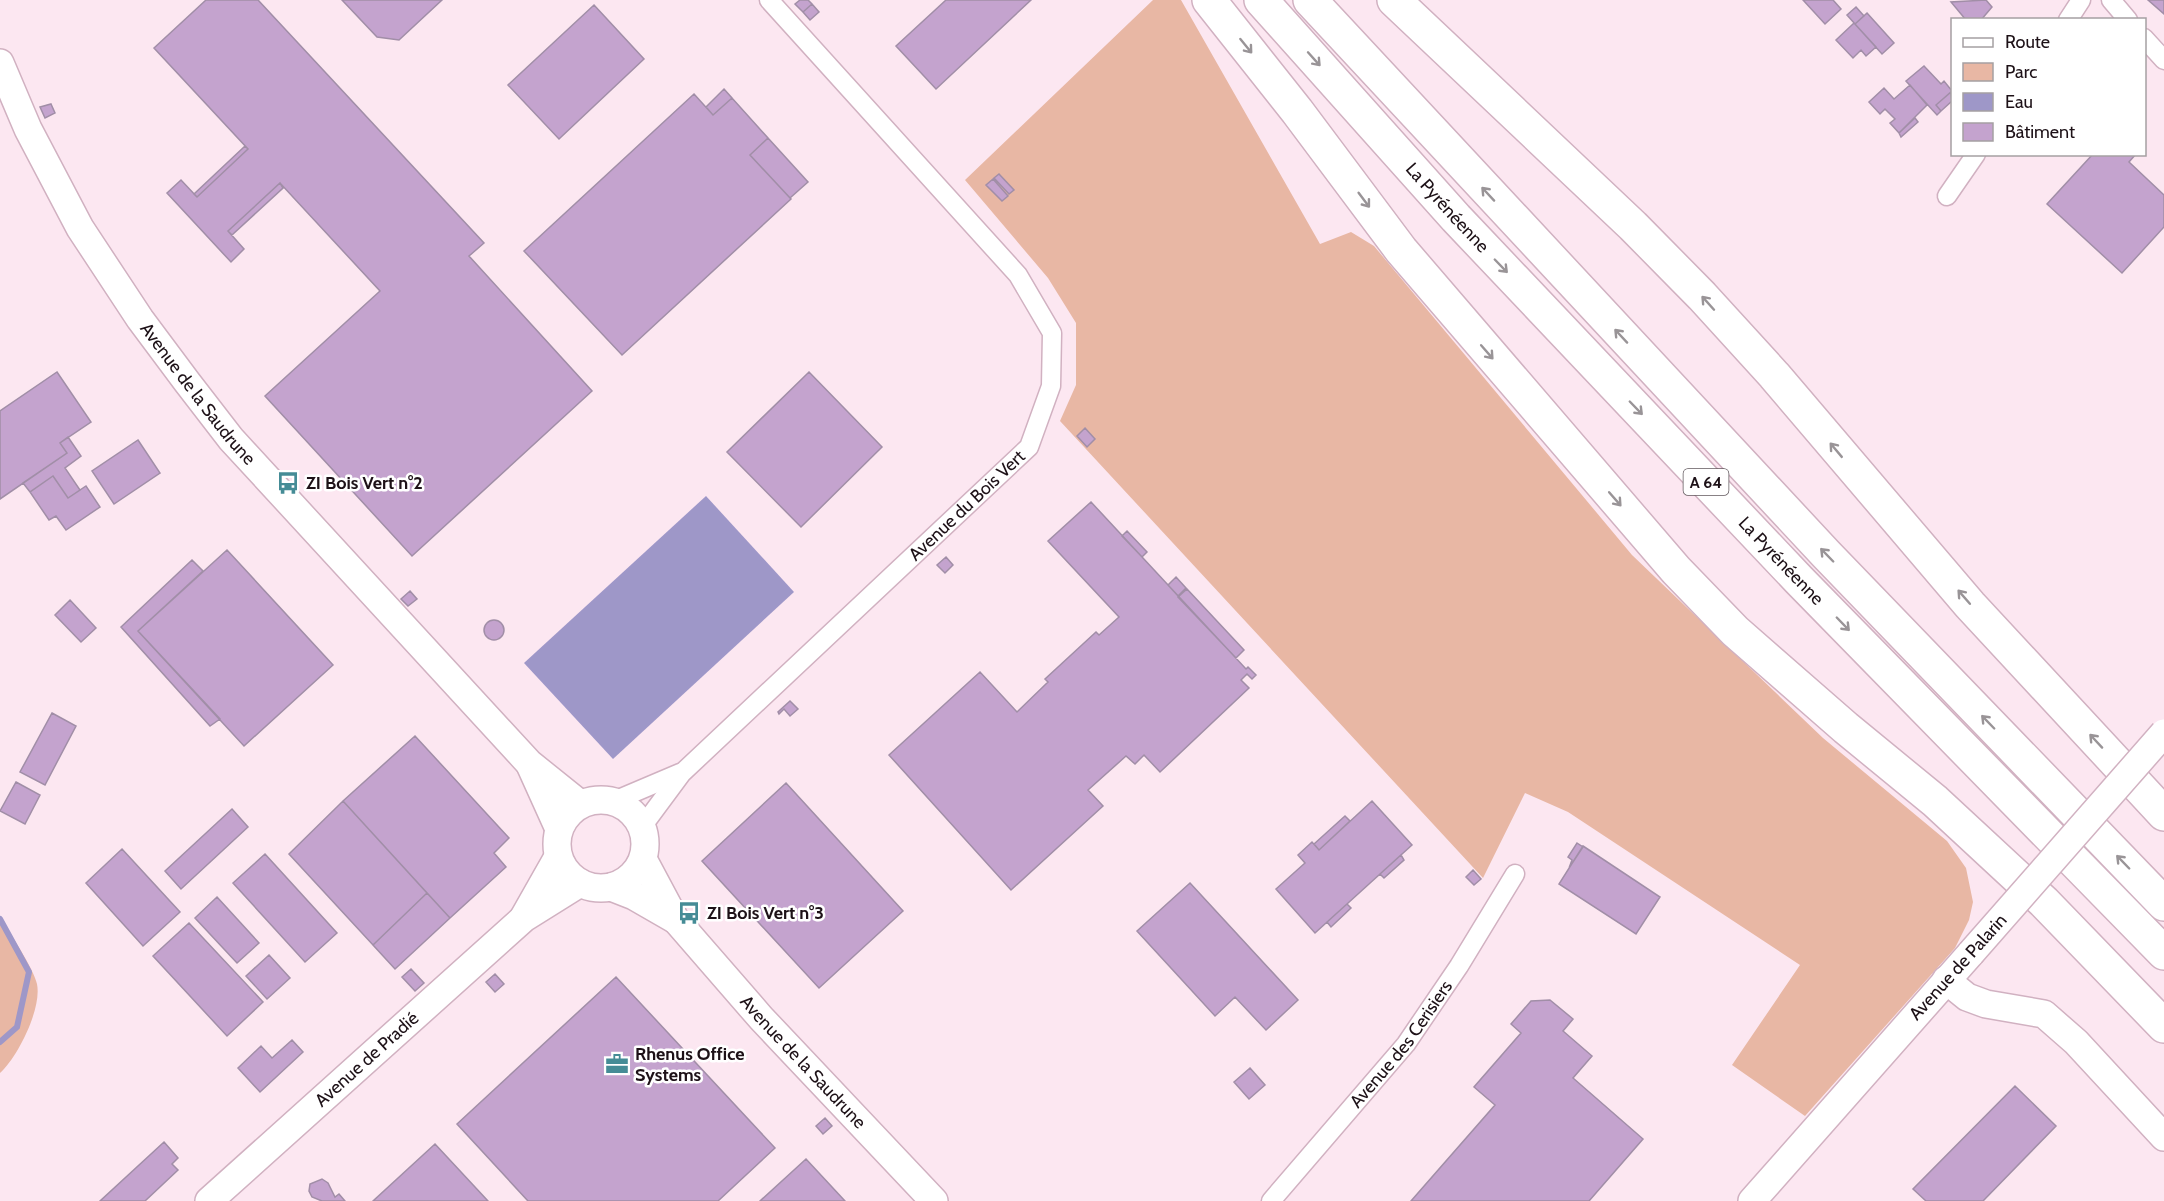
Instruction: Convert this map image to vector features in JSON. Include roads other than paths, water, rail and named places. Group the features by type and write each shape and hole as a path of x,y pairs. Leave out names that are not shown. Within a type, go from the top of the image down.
{"highway":[{"path":"1209,0 1298,111 1401,250 1676,570 1743,639 1935,801 2044,902 2164,1026"},
{"name":"La Pyrénéenne","path":"1261,0 1455,218 1799,580 2164,953"},
{"name":"La Pyrénéenne","path":"1310,0 1826,554 2164,904"},
{"path":"1394,0 1634,226 1702,296 1774,375 1970,604 2164,814"}],"street":[{"name":"Avenue du Bois Vert","path":"642,827 682,773 1029,447 1052,386 1052,333 1018,274 769,0"},
{"path":"2069,18 2081,0"},
{"path":"2111,0 2126,18"},
{"path":"2146,39 2164,60"},
{"name":"Avenue de la Saudrune","path":"0,63 28,129 80,228 140,320 231,439 529,763 580,804"},
{"path":"1947,196 1975,156"},
{"name":"Avenue de Palarin","path":"1752,1201 2164,733"},
{"name":"Avenue de la Saudrune","path":"529,763 559,829"},
{"name":"Avenue du Bois Vert","path":"614,801 682,773"},
{"path":"603,799 614,801 626,807 642,827 645,848 643,859 636,872 625,881 611,887 590,887 570,877 558,857 559,829 571,811 580,804 603,799"},
{"name":"Avenue de Pradié","path":"524,918 558,857"},
{"name":"Avenue de la Saudrune","path":"643,859 675,919 761,1018 934,1201"},
{"name":"Avenue des Cerisiers","path":"1271,1201 1406,1044 1459,966 1515,874"},
{"name":"Avenue de Pradié","path":"209,1201 524,918 580,883"},
{"name":"Avenue de la Saudrune","path":"611,887 634,896 675,919"},
{"path":"1946,980 1967,997 1986,1004 2044,1014 2076,1042 2164,1137"}],"water":[{"path":"706,496 794,592 613,759 524,663"}],"waterway":[{"path":"0,919 29,972 17,1027 0,1042"}],"place":[{"name":"ZI Bois Vert n°2","path":"288,483"},
{"name":"ZI Bois Vert n°3","path":"689,913"},
{"name":"Rhenus Office Systems","path":"617,1064"}]}
